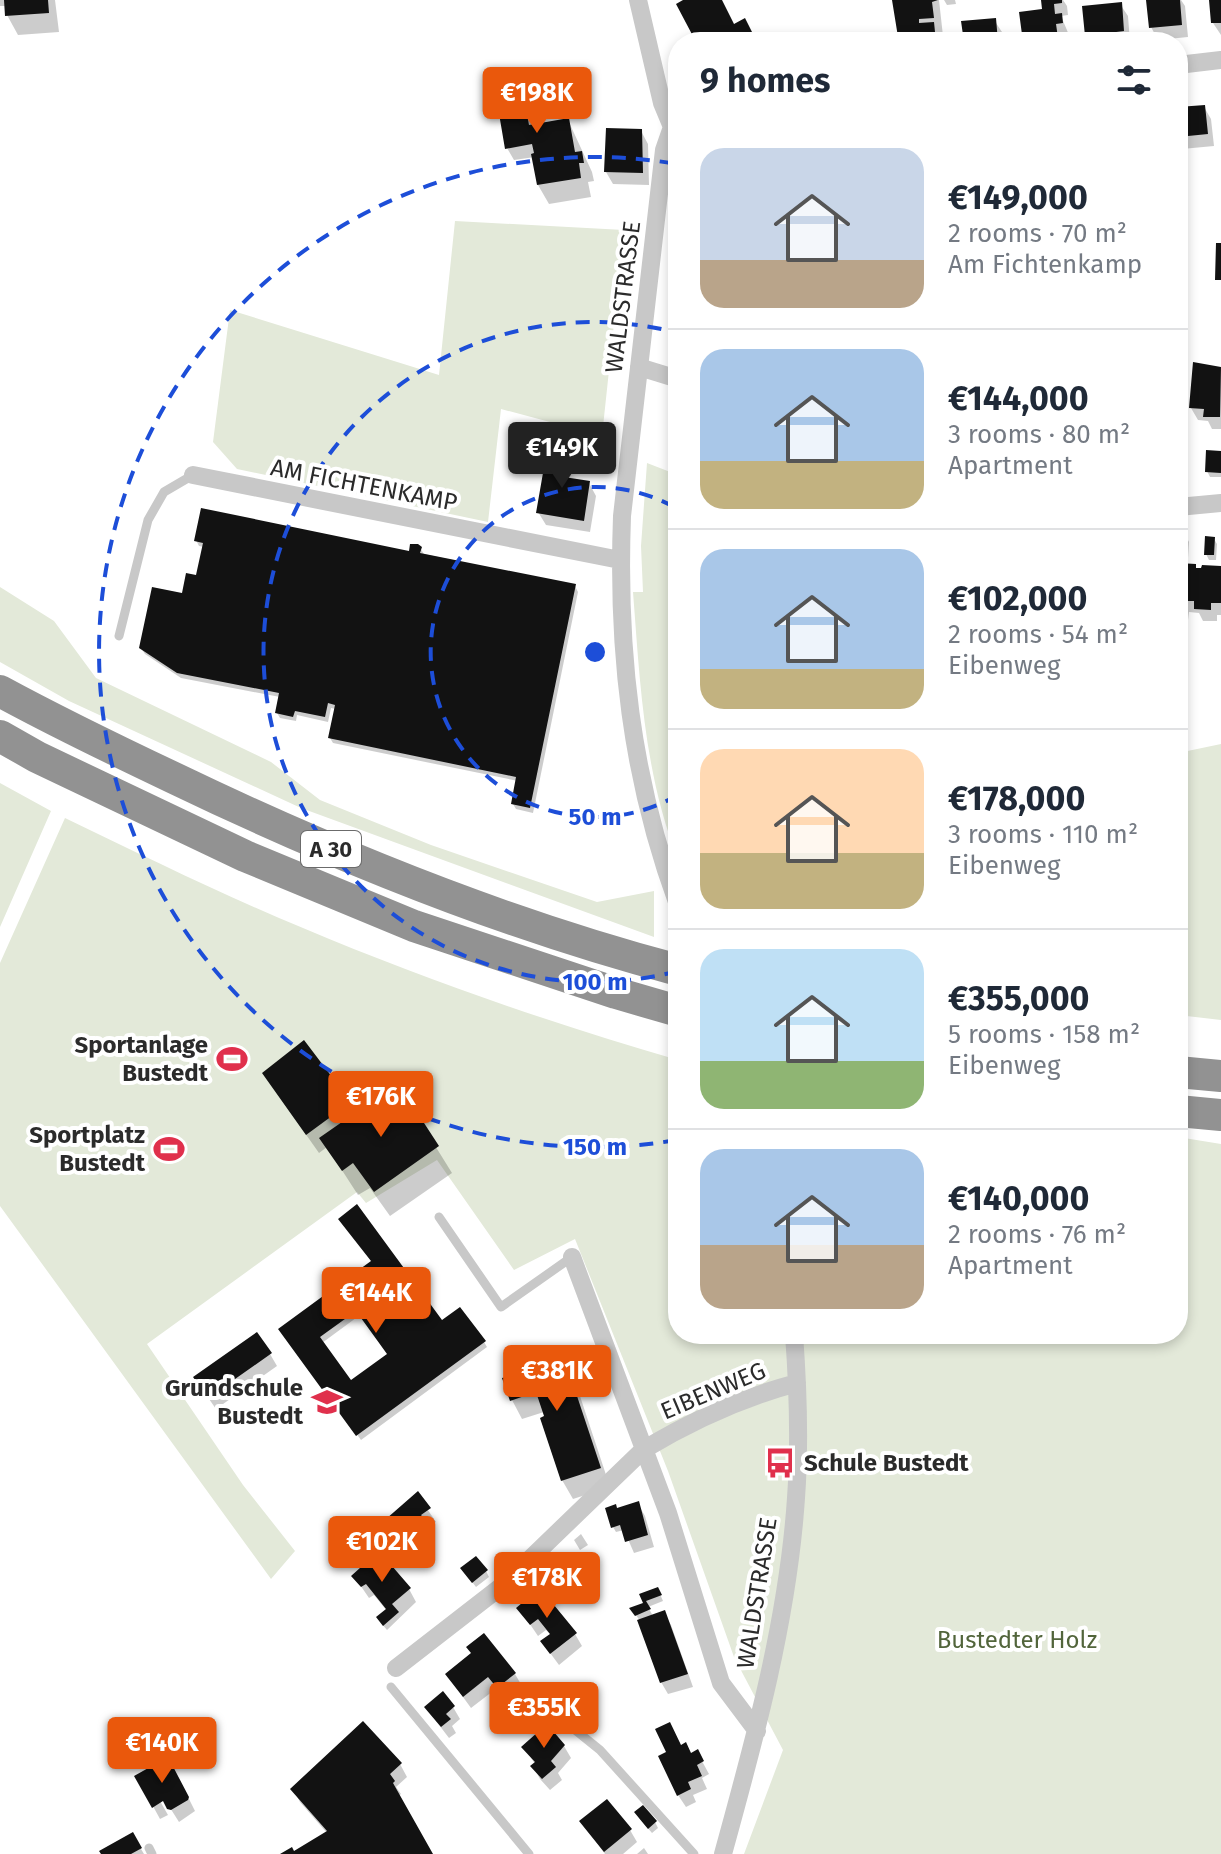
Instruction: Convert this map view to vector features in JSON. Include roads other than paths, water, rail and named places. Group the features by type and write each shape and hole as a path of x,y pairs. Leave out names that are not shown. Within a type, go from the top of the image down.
{"highway":[{"name":"A 30","path":"0,691 51,719 265,822 431,890 624,956 668,967"},
{"name":"A 30","path":"0,736 37,757 245,856 414,926 668,1008"},
{"path":"1188,1073 1221,1076"},
{"path":"1188,1112 1221,1115"}],"street":[{"path":"638,0 662,103 668,114"},
{"path":"1188,64 1221,60"},
{"name":"WALDSTRASSE","path":"668,141 664,150 639,367 620,560 620,619 635,753 668,878"},
{"path":"639,367 668,376"},
{"name":"AM FICHTENKAMP","path":"193,475 620,560"},
{"path":"1188,506 1221,503"},
{"path":"572,1257 668,1513 721,1683 757,1731"},
{"name":"WALDSTRASSE","path":"723,1854 757,1731 788,1576 797,1497 795,1344"},
{"name":"EIBENWEG","path":"394,1677 503,1585 643,1450 759,1393 797,1383"}],"lane":[{"path":"119,636 148,520 164,492 193,475"},
{"path":"439,1217 501,1307 572,1257"},
{"path":"394,1677 529,1854"},
{"path":"569,1725 600,1750 694,1854"}],"place":[{"name":"Sportanlage Bustedt","path":"232,1059"},
{"name":"Sportplatz Bustedt","path":"169,1149"},
{"name":"Grundschule Bustedt","path":"327,1402"},
{"name":"Schule Bustedt","path":"780,1463"}],"park label":[{"name":"Bustedter Holz","path":"1017,1640"}]}
